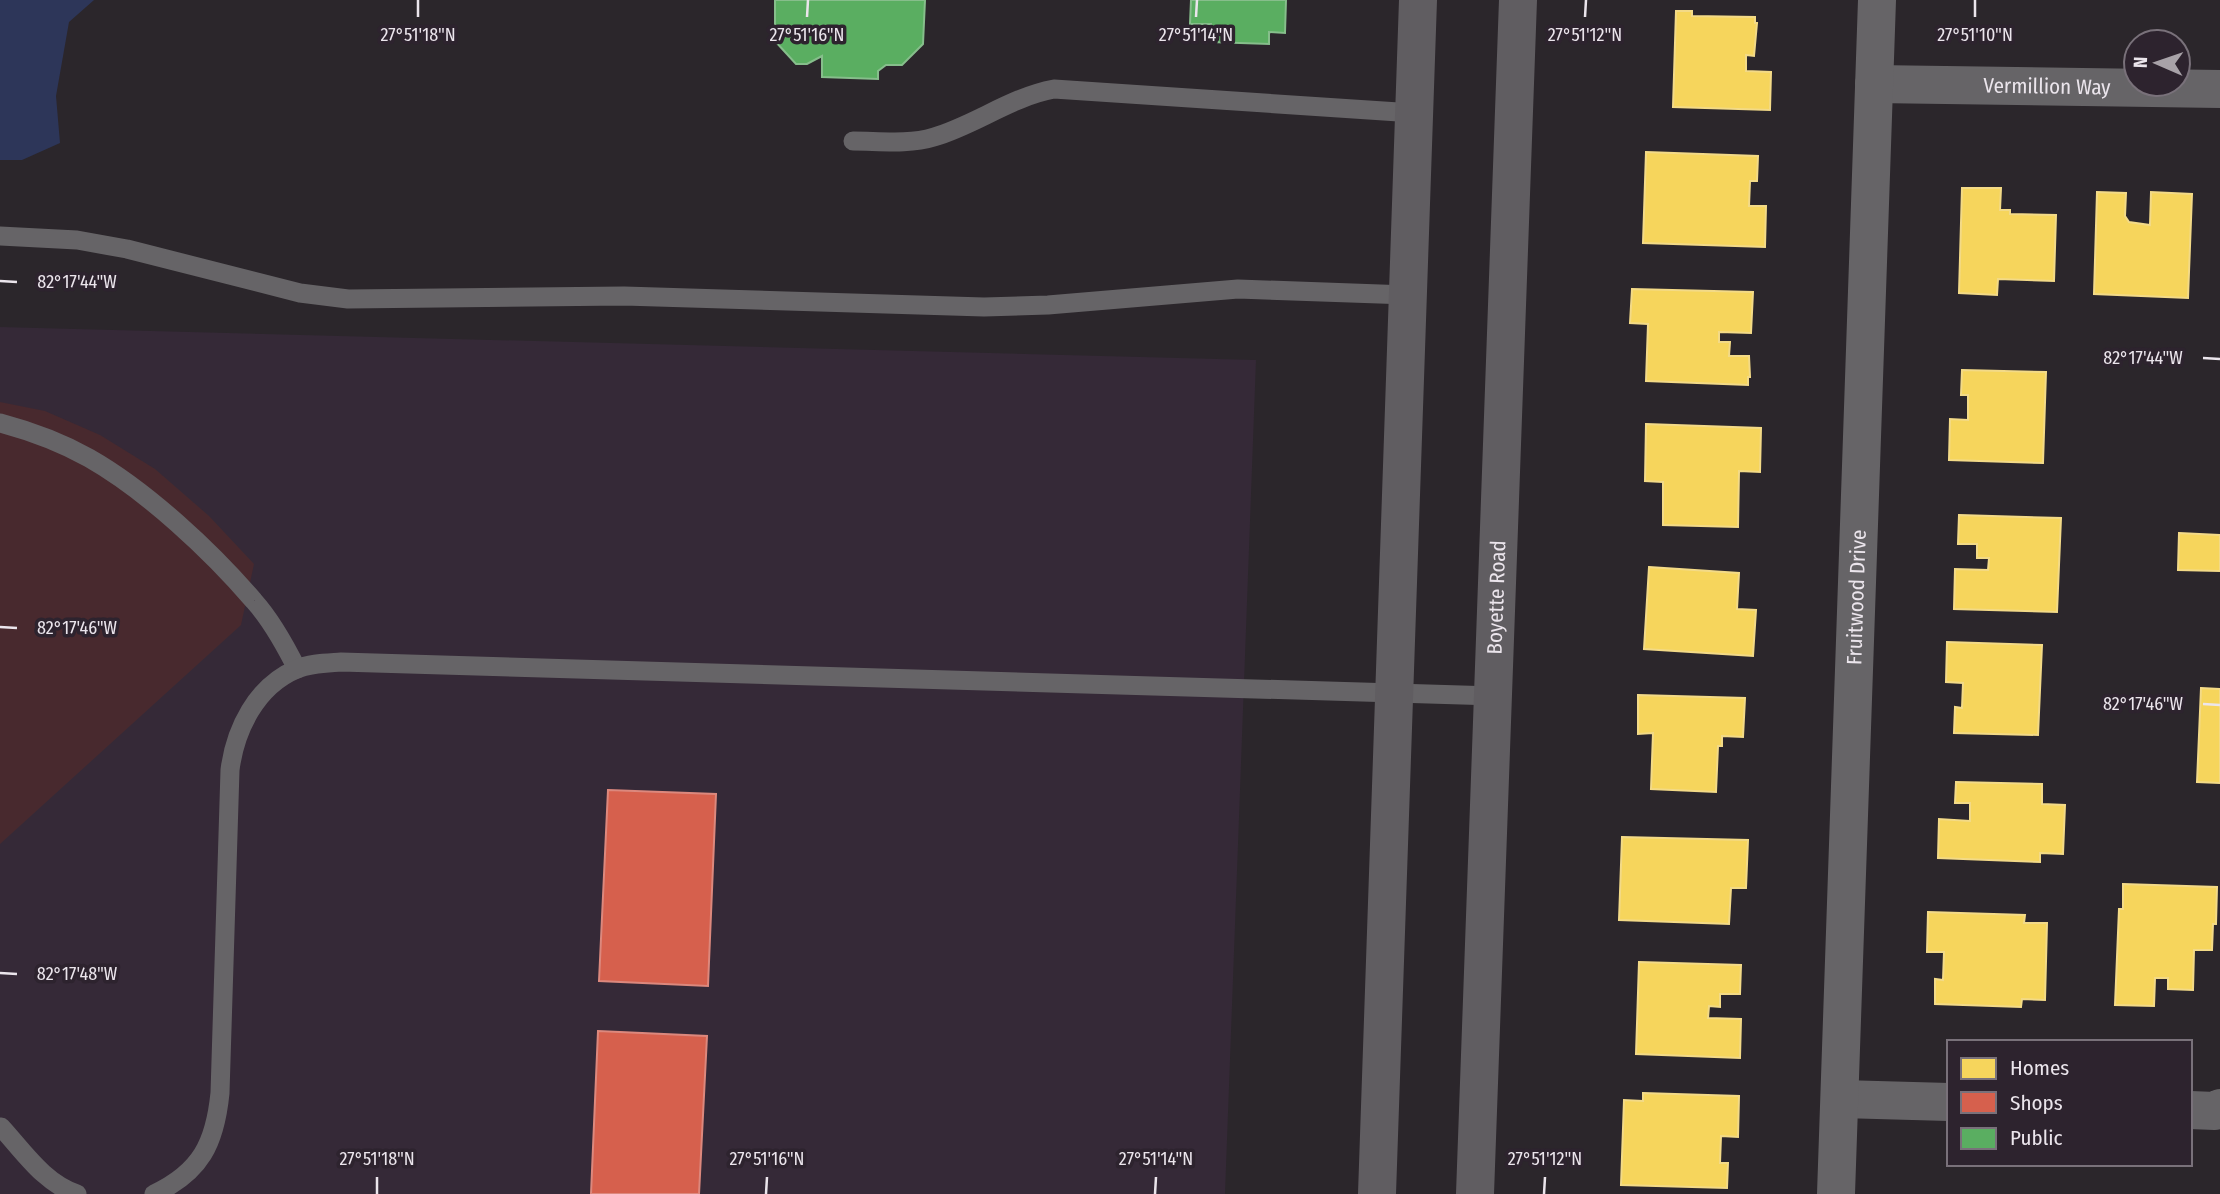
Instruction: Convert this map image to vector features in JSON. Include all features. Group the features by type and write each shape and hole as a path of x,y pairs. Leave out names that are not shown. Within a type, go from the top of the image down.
{"main road":[{"path":"1377,1194 1418,0"},
{"name":"Boyette Road","path":"1475,1194 1518,0"}],"street":[{"name":"Fruitwood Drive","path":"1836,1194 1877,0"},
{"name":"Vermillion Way","path":"1874,84 2220,89"},
{"path":"1841,1099 1947,1102"},
{"path":"2192,1110 2215,1111 2220,1108"}],"lane":[{"path":"853,141 932,138 1034,93 1054,89 1414,113"},
{"path":"0,236 77,240 127,249 300,293 348,299 624,296 984,307 1048,305 1238,289 1408,295"},
{"path":"0,423 22,429 89,458 151,500 204,549 255,602 280,636 297,669"},
{"path":"154,1194 181,1180 193,1168 210,1144 214,1129 220,1093 232,751 237,734 250,711 271,687 297,669 319,663 341,662 1495,696"},
{"path":"1,1127 48,1179 67,1192"}],"shaded area":[{"path":"0,327 1256,360 1225,1194 0,1194"},
{"path":"0,402 45,411 100,435 155,469 209,516 254,564 241,625 0,844"}],"water":[{"path":"0,0 94,0 69,22 56,96 60,143 22,160 0,160"}],"building: Homes":[{"path":"1676,11 1692,11 1692,16 1755,17 1757,23 1754,56 1746,55 1746,71 1771,72 1770,110 1673,107"},
{"path":"1646,152 1758,156 1757,181 1750,181 1749,206 1766,206 1765,247 1643,243"},
{"path":"1962,188 2001,188 2000,210 2010,210 2010,214 2056,215 2054,281 1998,279 1997,295 1959,293"},
{"path":"2097,192 2126,193 2125,216 2129,222 2150,225 2151,192 2192,194 2188,298 2094,294"},
{"path":"1632,289 1753,292 1751,333 1719,332 1719,342 1730,342 1729,356 1749,356 1748,385 1646,381 1648,324 1630,323"},
{"path":"1962,370 2046,372 2043,463 1949,460 1950,419 1968,420 1968,395 1961,395"},
{"path":"1646,424 1761,428 1760,472 1739,471 1738,527 1663,525 1663,482 1645,481"},
{"path":"1959,515 2061,518 2057,612 1954,609 1955,569 1988,570 1989,558 1977,558 1977,544 1958,544"},
{"path":"2179,533 2220,535 2220,571 2178,570"},
{"path":"1649,567 1739,573 1737,609 1756,610 1753,656 1644,649"},
{"path":"1947,642 2042,645 2038,735 1954,733 1955,707 1962,708 1963,683 1946,682"},
{"path":"2201,688 2220,689 2220,783 2197,782"},
{"path":"1638,695 1745,698 1743,737 1722,736 1722,746 1718,746 1716,792 1651,789 1653,733 1638,734"},
{"path":"1956,782 2042,784 2042,804 2065,805 2063,854 2040,853 2040,862 1938,858 1939,819 1970,821 1970,803 1955,803"},
{"path":"1622,837 1748,840 1746,888 1731,888 1729,924 1619,920"},
{"path":"2123,884 2217,887 2212,950 2194,950 2193,990 2168,989 2168,978 2155,978 2154,1006 2115,1005 2119,909 2123,909"},
{"path":"1928,912 2025,915 2024,923 2047,923 2045,1000 2022,999 2021,1007 1935,1004 1935,979 1943,980 1944,952 1927,952"},
{"path":"1639,962 1741,965 1740,994 1720,994 1720,1007 1709,1006 1708,1018 1741,1019 1740,1058 1636,1054"},
{"path":"1643,1093 1739,1096 1738,1137 1721,1136 1720,1163 1728,1163 1727,1188 1621,1185 1624,1100 1643,1101"}],"building: Shops":[{"path":"608,790 716,794 708,986 599,981"},
{"path":"598,1031 707,1036 699,1194 591,1194"}],"building: Public":[{"path":"775,0 925,0 923,44 902,65 886,65 878,71 878,79 822,77 822,56 807,64 796,64 775,41"},
{"path":"1191,0 1286,0 1285,33 1269,32 1269,44 1211,42 1211,24 1190,24"}]}
